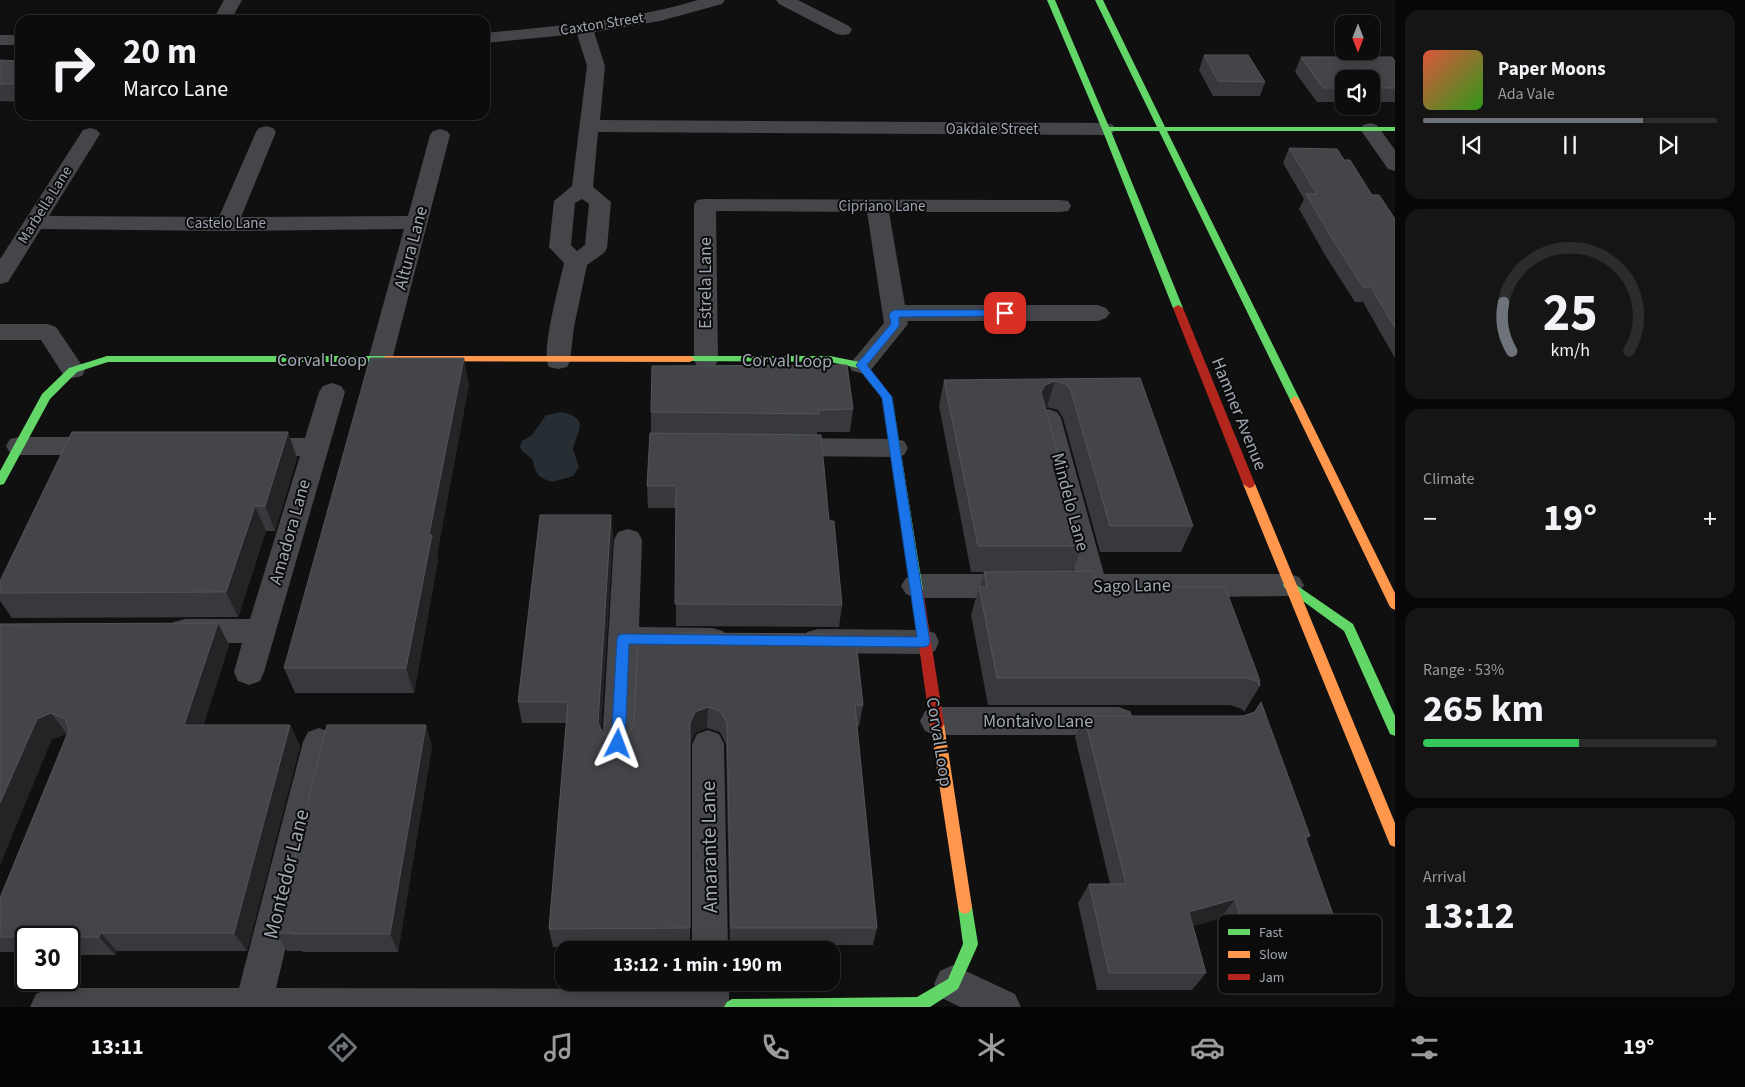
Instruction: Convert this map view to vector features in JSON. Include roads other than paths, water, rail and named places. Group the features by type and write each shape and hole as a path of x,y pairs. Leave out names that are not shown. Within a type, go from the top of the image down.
{"main road":[{"name":"Hamner Avenue","path":"1051,0 1106,129 1289,584 1395,840"},
{"path":"1099,0 1395,605"},
{"name":"Oakdale Street","path":"1106,129 1395,129"},
{"name":"Corval Loop","path":"7,464 46,397 73,370 107,359 830,360 862,365 887,397 971,944 953,984"},
{"path":"1289,584 1349,628 1395,730"},
{"path":"732,1007 920,1006 953,984"}],"street":[{"path":"225,15 233,0"},
{"name":"Caxton Street","path":"490,37 584,28 646,18 716,0"},
{"path":"785,0 843,30"},
{"path":"576,262 560,247 565,202 582,189 596,66 584,28"},
{"path":"0,40 15,40"},
{"name":"Oakdale Street","path":"588,126 1106,129"},
{"path":"1370,129 1395,166"},
{"path":"228,224 266,132"},
{"name":"Marbella Lane","path":"0,277 90,134"},
{"name":"Altura Lane","path":"380,360 440,135"},
{"path":"558,361 562,327 576,262 596,248 600,202 582,189"},
{"name":"Cipriano Lane","path":"705,205 1060,206"},
{"name":"Estrela Lane","path":"705,205 706,360"},
{"path":"862,365 896,324 877,206"},
{"name":"Castelo Lane","path":"34,222 228,224 418,222"},
{"path":"562,228 597,227"},
{"path":"894,314 1098,312"},
{"path":"0,332 48,332 73,370"},
{"name":"Amadora Lane","path":"249,672 332,392"},
{"name":"Mindelo Lane","path":"1048,418 1093,586"},
{"path":"7,464 128,446"},
{"path":"236,447 315,447"},
{"path":"767,447 895,448"},
{"path":"618,744 628,540"},
{"name":"Sago Lane","path":"916,586 1289,584"},
{"path":"155,632 261,631"},
{"path":"623,639 740,640"},
{"path":"788,640 924,642"},
{"name":"Montaivo Lane","path":"936,721 1151,721"},
{"name":"Montedor Lane","path":"253,1006 318,742"},
{"name":"Amarante Lane","path":"708,744 710,941"},
{"path":"953,984 1002,1007"},
{"path":"710,991 710,1007"},
{"path":"49,1007 690,1007"}]}
